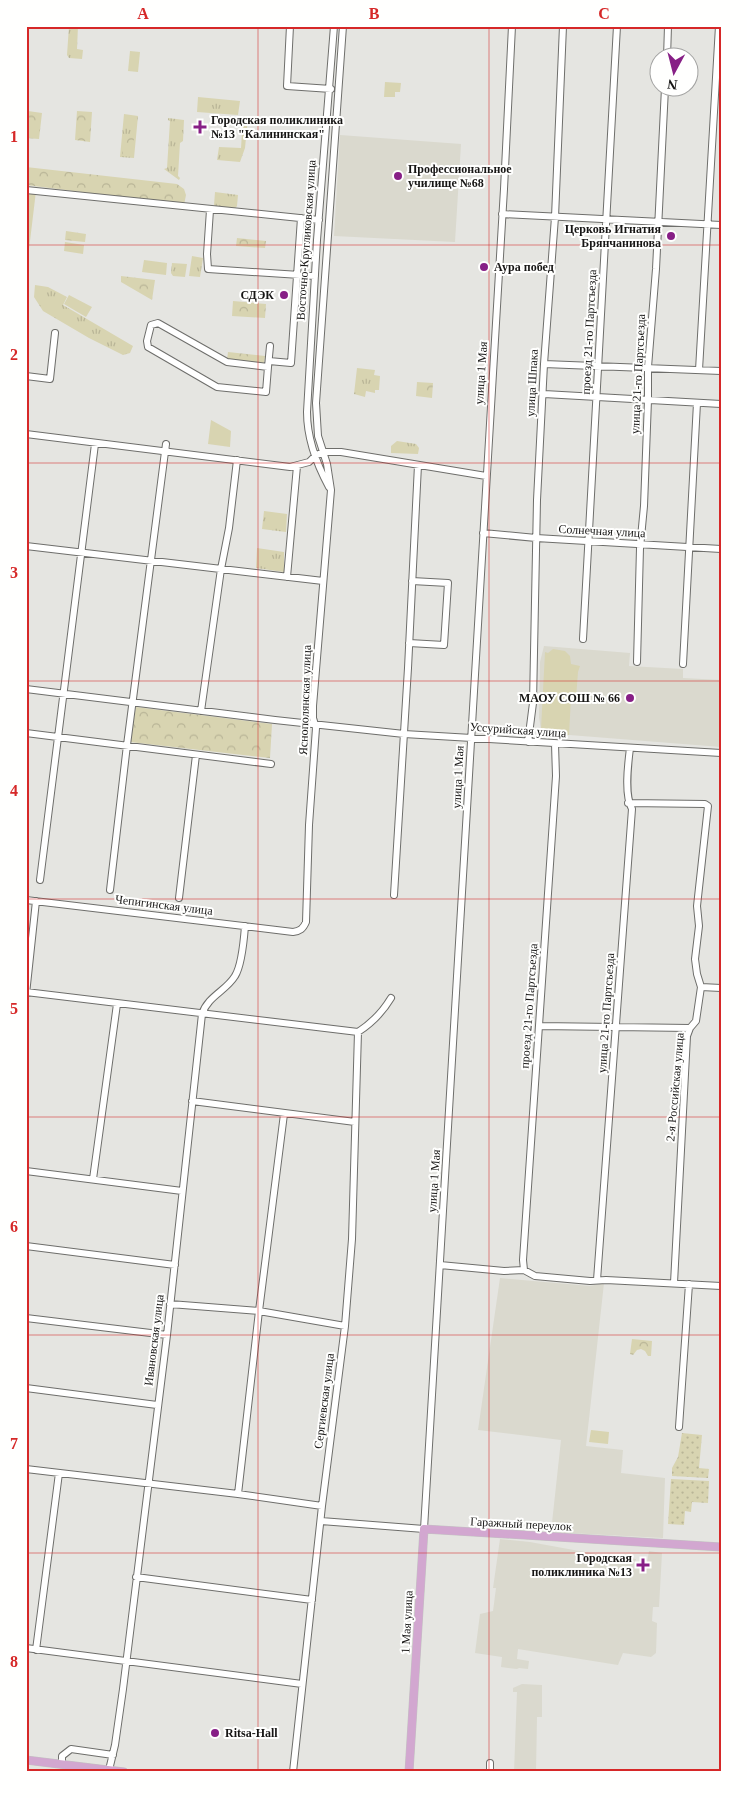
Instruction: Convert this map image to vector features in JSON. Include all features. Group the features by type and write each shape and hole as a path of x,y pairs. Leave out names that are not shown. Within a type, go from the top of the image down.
{"main road":[{"name":"Гаражный переулок","path":"423,1531 464,1531 721,1547"},
{"name":"1 Мая улица","path":"409,1772 423,1531"},
{"path":"26,1760 124,1772"}],"street":[{"path":"290,26 287,86 338,90"},
{"name":"Восточно-Кругликовская улица","path":"331,490 319,470 308,438 307,403 334,26"},
{"name":"Восточно-Кругликовская улица","path":"327,464 317,426 316,403 343,26"},
{"name":"улица 1 Мая","path":"423,1531 512,26"},
{"name":"улица Шпака","path":"528,742 533,703 536,538 544,364 555,217 564,26"},
{"name":"проезд 21-го Партсъезда","path":"583,639 617,26"},
{"path":"667,48 668,26"},
{"path":"699,370 719,26"},
{"name":"улица 21-го Партсъезда","path":"637,662 648,367 659,222 665,98"},
{"path":"26,190 319,220"},
{"path":"210,210 207,254 208,269 315,276"},
{"path":"502,214 721,225"},
{"path":"270,346 269,364 266,392 216,386 148,348 147,341 149,329 158,323 227,362 269,364 291,363 301,218"},
{"path":"26,376 50,379 55,333"},
{"path":"544,364 721,371"},
{"path":"544,394 721,404"},
{"path":"307,403 316,403"},
{"path":"683,664 697,403"},
{"path":"26,438 26,434 290,467 309,462 323,452 341,452 486,476"},
{"path":"40,880 95,444"},
{"path":"110,890 126,745 166,444"},
{"path":"327,464 334,454 341,452"},
{"path":"201,711 236,460"},
{"name":"Яснополянская улица","path":"299,932 304,928 308,911 309,824 316,728 313,718 313,706 331,490 327,464"},
{"path":"394,895 418,465"},
{"path":"287,577 297,466"},
{"name":"Солнечная улица","path":"483,533 588,542 721,549"},
{"path":"26,546 323,581"},
{"path":"409,643 444,645 448,583 412,581"},
{"name":"Уссурийская улица","path":"26,689 404,734 721,754"},
{"path":"26,733 271,764"},
{"name":"проезд 21-го Партсъезда","path":"524,1270 523,1250 556,776 555,744"},
{"name":"улица 21-го Партсъезда","path":"597,1280 632,809 628,803 630,748"},
{"path":"179,898 196,755"},
{"name":"2-я Российская улица","path":"628,803 705,804 708,806 697,906 699,926 695,959 696,974 702,987 696,1021 690,1028 688,1036 674,1283"},
{"name":"Чепигинская улица","path":"26,900 299,932"},
{"path":"36,901 26,993 358,1032 372,1023 384,1011 391,998"},
{"name":"Ивановская улица","path":"109,1770 118,1724 167,1335 202,1014 209,1000 229,984 235,976 239,967 245,926"},
{"path":"702,987 721,988"},
{"path":"92,1179 116,1004"},
{"path":"539,1026 690,1028"},
{"name":"Сергиевская улица","path":"292,1772 322,1506 345,1326 352,1239 358,1032"},
{"path":"192,1101 355,1122"},
{"path":"238,1494 284,1114"},
{"path":"26,1170 182,1191"},
{"path":"26,1246 175,1265"},
{"path":"440,1264 504,1271 524,1270 535,1276 590,1281 721,1286"},
{"path":"679,1427 689,1284"},
{"path":"170,1304 259,1311 345,1326"},
{"path":"26,1318 167,1335"},
{"path":"26,1388 158,1405"},
{"path":"26,1469 322,1506"},
{"path":"36,1650 59,1473"},
{"name":"Гаражный переулок","path":"321,1521 423,1531"},
{"path":"136,1577 312,1600"},
{"path":"26,1648 302,1684"},
{"path":"62,1764 62,1756 71,1749 113,1755"},
{"path":"490,1763 490,1772"}],"shaded area":[{"name":"Профессиональное училище №68","path":"340,135 461,144 455,242 334,236"},
{"name":"МАОУ СОШ № 66","path":"544,646 630,653 629,666 683,669 683,678 721,680 721,747 544,733 541,730 539,717 540,662"},
{"path":"500,1278 590,1286 604,1283 586,1446 623,1450 621,1473 665,1478 663,1538 551,1532 561,1440 478,1430"},
{"path":"500,1539 636,1559 635,1562 640,1562 639,1568 646,1569 649,1551 662,1553 659,1607 653,1607 652,1621 657,1623 656,1653 651,1657 623,1653 618,1665 518,1649 517,1659 529,1661 528,1669 517,1669 501,1667 502,1657 475,1653 480,1614 493,1611 496,1588 493,1588"},
{"path":"522,1684 542,1685 542,1717 537,1717 536,1772 514,1772 517,1692 513,1692 513,1688"}],"green space":[{"path":"69,26 78,26 77,49 83,50 82,59 69,58 67,55"},
{"path":"130,51 140,52 138,72 128,71"},
{"path":"385,82 401,83 400,92 395,92 395,97 384,97"},
{"path":"198,97 240,101 238,115 197,112"},
{"path":"28,111 42,113 39,139 26,138"},
{"path":"77,111 92,112 90,142 75,140"},
{"path":"124,114 138,116 134,158 120,157"},
{"path":"243,117 248,118 245,148 240,162 217,160 219,147 241,148"},
{"path":"168,118 184,120 183,141 180,143 179,180 164,169 167,168 170,121"},
{"path":"124,136 134,137 133,157 122,156"},
{"path":"26,167 177,184 184,189 186,195 184,205 26,185"},
{"path":"26,190 36,191 27,266 26,266"},
{"path":"215,192 238,195 237,206 234,210 217,208 214,205"},
{"path":"66,231 86,234 85,242 65,240"},
{"path":"237,238 266,241 265,248 236,246"},
{"path":"65,242 84,245 83,254 64,251"},
{"path":"192,256 203,258 200,277 189,276"},
{"path":"144,260 167,263 166,275 142,272"},
{"path":"172,263 187,264 185,277 173,276 171,273"},
{"path":"121,276 155,280 152,300 121,282"},
{"path":"35,285 48,287 67,297 63,305 133,346 130,353 123,355 43,311 34,297"},
{"path":"69,295 92,307 86,317 64,304"},
{"path":"233,301 266,304 265,318 232,316"},
{"path":"228,352 265,356 264,364 227,360"},
{"path":"357,368 375,370 374,375 380,376 379,390 375,390 375,393 366,391 365,397 354,394"},
{"path":"417,382 433,383 432,398 416,396"},
{"path":"211,420 231,431 230,447 208,444"},
{"path":"397,441 416,444 419,448 418,454 391,453 391,446"},
{"path":"264,511 287,514 286,532 262,529"},
{"path":"257,548 284,552 284,572 256,568"},
{"path":"553,649 565,651 570,656 571,664 580,666 576,698 571,698 569,735 545,733 541,729 545,652 548,653"},
{"path":"136,707 272,724 270,758 130,742"},
{"path":"632,1339 652,1341 651,1356 648,1356 641,1349 637,1350 633,1355 630,1354"},
{"path":"591,1430 609,1432 608,1444 589,1442"},
{"path":"682,1433 702,1435 699,1468 709,1469 708,1478 672,1476 672,1468 678,1457"},
{"path":"671,1479 709,1481 708,1503 692,1502 691,1512 685,1511 684,1525 668,1524"}],"place":[{"name":"Городская поликлиника №13 \"Калининская\"","path":"200,127"},
{"name":"Профессиональное училище №68","path":"398,176"},
{"name":"Церковь Игнатия Брянчанинова","path":"671,236"},
{"name":"Аура побед","path":"484,267"},
{"name":"СДЭК","path":"284,295"},
{"name":"МАОУ СОШ № 66","path":"630,698"},
{"name":"Городская поликлиника №13","path":"643,1565"},
{"name":"Ritsa-Hall","path":"215,1733"}]}
